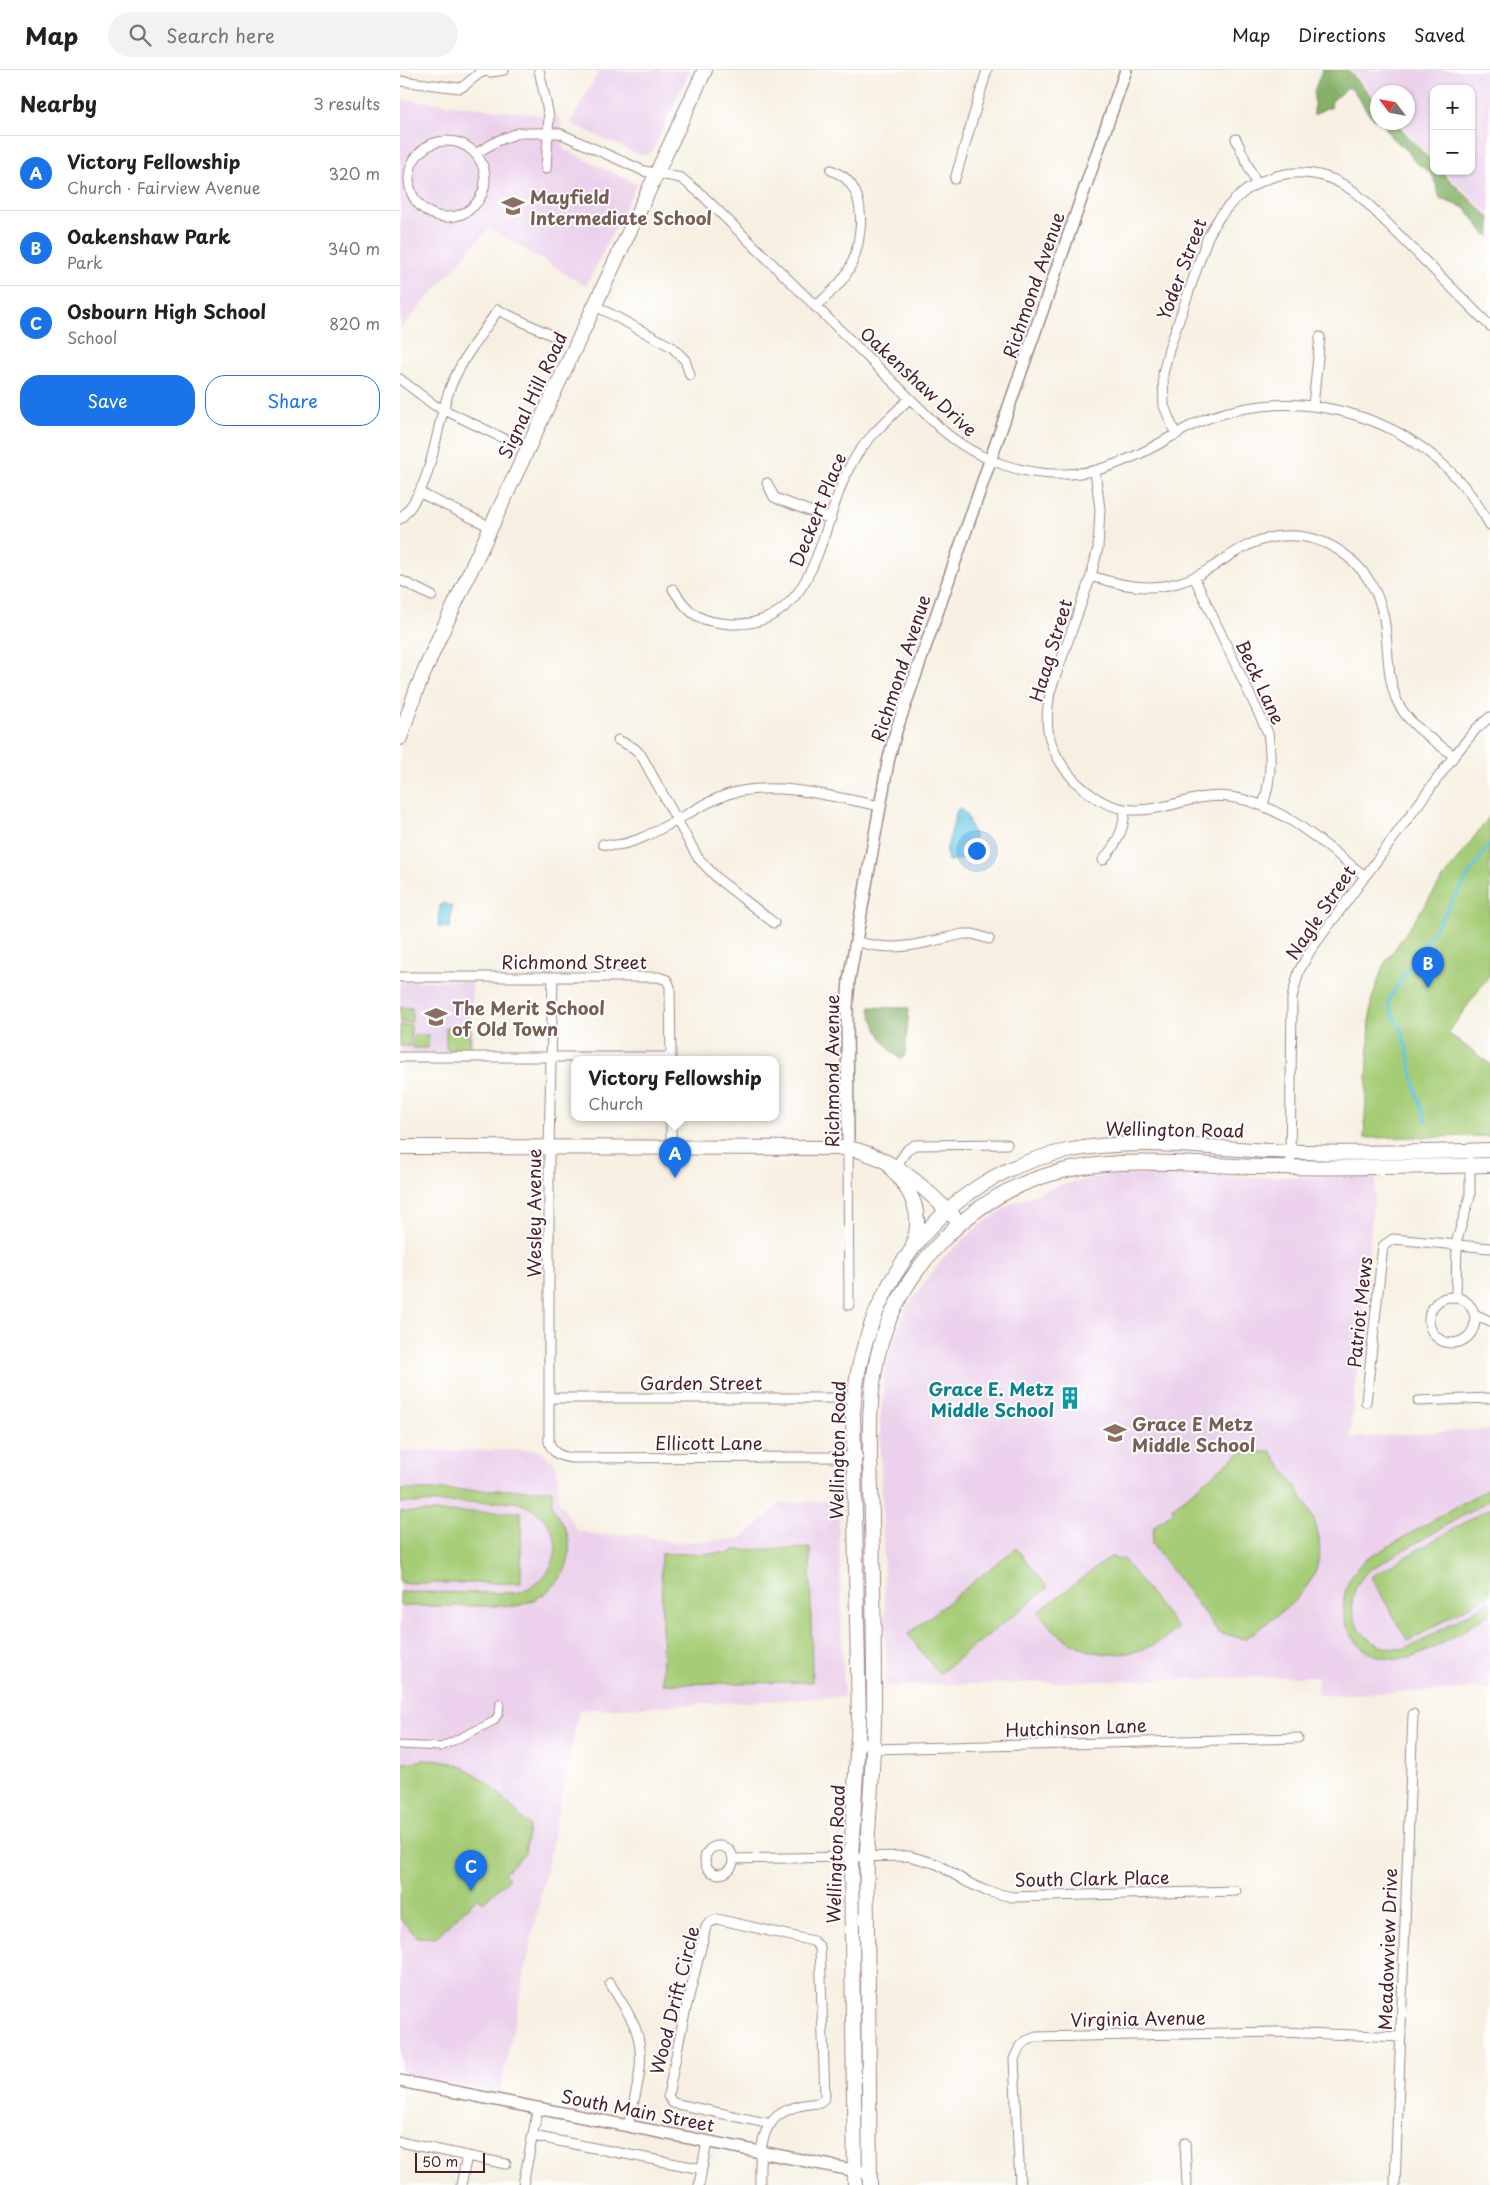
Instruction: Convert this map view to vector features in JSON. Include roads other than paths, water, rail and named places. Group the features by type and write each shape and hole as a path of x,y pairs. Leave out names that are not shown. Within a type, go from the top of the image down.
{"main road":[{"name":"Signal Hill Road","path":"400,738 428,663 594,305 706,70"},
{"name":"Wellington Road","path":"855,2185 851,1857 858,1738 854,1398 860,1357 876,1309 910,1252 948,1210 975,1189 1017,1166 1065,1151 1119,1144 1380,1154 1490,1150"},
{"path":"400,1146 848,1148 890,1163 931,1193 961,1223"},
{"name":"Wellington Road","path":"870,2179 867,1856 874,1749 870,1457 872,1399 882,1339 907,1286 941,1242 961,1223 1002,1195 1026,1182 1075,1167 1116,1162 1290,1167 1490,1165"},
{"path":"890,1163 916,1206 918,1222 910,1252"}],"street":[{"path":"400,81 460,88 481,71 504,70"},
{"path":"539,70 547,101 549,132 546,169"},
{"path":"955,179 986,70"},
{"name":"Richmond Avenue","path":"849,1305 847,1007 856,941 880,806 896,731 1126,70"},
{"name":"Oakenshaw Drive","path":"475,154 497,141 518,133 549,132 571,137 644,171 677,176 689,183 909,399 954,440 974,453 990,460 1038,472 1065,474 1094,471 1139,455 1201,420 1239,409 1286,405 1313,406 1345,412 1368,419 1410,439 1438,460 1464,485 1490,525"},
{"path":"1236,139 1256,183"},
{"path":"448,141 463,145 475,154 483,168 484,183 477,201 470,208 455,216 445,216 428,211 414,198 409,180 413,161 420,152 437,142 448,141"},
{"path":"815,307 835,288 848,270 857,250 860,230 859,208 853,188 843,176 831,170"},
{"name":"Yoder Street","path":"1176,435 1166,416 1163,402 1162,382 1167,356 1212,230 1227,206 1242,192 1256,183 1282,175 1304,173 1323,175 1346,185 1364,200 1490,326"},
{"path":"594,305 672,347 685,360 690,375"},
{"path":"400,519 413,505 420,493 453,381 467,353 498,310 551,336"},
{"path":"1313,406 1320,337"},
{"path":"400,380 425,400 507,440"},
{"name":"Deckert Place","path":"673,589 684,607 692,614 710,622 737,624 766,617 786,604 806,581 822,545 852,461 909,399"},
{"name":"Haag Street","path":"1094,471 1100,509 1098,548 1091,576 1050,692 1048,731 1058,758 1073,779 1096,797 1125,808 1144,809 1162,807 1184,800 1224,796 1263,805 1290,820 1365,876"},
{"path":"767,483 774,497 831,519"},
{"path":"420,493 491,527"},
{"path":"1091,576 1118,584 1149,588 1167,586 1194,577 1244,546 1267,538 1302,536 1322,541 1342,551 1359,567 1377,594 1383,617 1391,679 1401,707 1413,723 1454,756"},
{"name":"Beck Lane","path":"1194,577 1268,733 1270,776 1263,805"},
{"path":"400,580 432,596"},
{"name":"Nagle Street","path":"1290,1167 1291,1005 1296,978 1310,951 1454,756 1476,729 1490,717"},
{"path":"618,740 634,748 641,755 690,846 707,870 774,923"},
{"path":"602,844 614,846 625,844 725,796 758,789 802,791 880,806"},
{"path":"1103,860 1121,833 1125,808"},
{"path":"856,941 878,947 901,948 963,934 973,934 990,939"},
{"name":"Richmond Street","path":"400,977 658,977 667,980 670,987 671,1056"},
{"name":"Wesley Avenue","path":"551,1448 549,1442 549,1146 553,977"},
{"path":"400,1057 571,1057"},
{"path":"671,1121 671,1147"},
{"path":"890,1163 915,1145 1007,1144"},
{"path":"1456,1297 1457,1245 1460,1226 1470,1196 1470,1151"},
{"name":"Patriot Mews","path":"1366,1402 1383,1246 1393,1239 1490,1248"},
{"path":"1456,1297 1469,1304 1474,1314 1471,1332 1462,1340 1451,1342 1440,1339 1435,1335 1430,1325 1432,1307 1441,1299 1456,1297"},
{"path":"1474,1314 1490,1321"},
{"name":"Garden Street","path":"549,1398 854,1398"},
{"path":"1418,1401 1490,1398"},
{"name":"Ellicott Lane","path":"551,1448 560,1456 571,1458 870,1457"},
{"path":"400,1745 435,1748 446,1745 494,1721 499,1713 500,1703"},
{"name":"Meadowview Drive","path":"1395,2185 1404,1908 1413,1714"},
{"path":"858,1738 874,1749"},
{"name":"Hutchinson Lane","path":"874,1749 1298,1738"},
{"name":"South Clark Place","path":"733,1859 898,1855 923,1859 937,1864 986,1891 1012,1897 1236,1891"},
{"name":"Wood Drift Circle","path":"760,2152 771,2124 782,2111 803,2104 820,2103 825,2097 820,1948 814,1941 717,1919 713,1920 706,1927 683,2021 668,2096 673,2103 771,2124"},
{"path":"610,1983 632,2020 640,2047 639,2080 628,2126"},
{"name":"Virginia Avenue","path":"1020,2185 1014,2059 1020,2046 1031,2038 1074,2034 1281,2032 1401,2037"},
{"name":"South Main Street","path":"400,2081 855,2170 870,2179"},
{"path":"523,2185 538,2108"},
{"path":"533,2136 702,2169"},
{"path":"699,2185 707,2141"},
{"path":"400,2142 506,2164"},
{"path":"1186,2143 1186,2185"},
{"path":"760,2152 760,2185"},
{"path":"461,2185 467,2156"}],"water":[{"path":"959,808 966,814 979,853 969,859 948,861 946,851"},
{"path":"444,903 452,906 450,928 438,927 440,905"}],"waterway":[{"path":"1426,1121 1416,1091 1401,1028 1390,1010 1389,999 1490,843"}],"place":[{"name":"Mayfield Intermediate School","path":"513,206"},
{"name":"Oakenshaw Park","path":"1428,988"},
{"name":"The Merit School of Old Town","path":"436,1017"},
{"name":"Victory Fellowship","path":"675,1178"},
{"name":"Grace E. Metz Middle School","path":"1070,1398"},
{"name":"Grace E Metz Middle School","path":"1115,1433"},
{"name":"Osbourn High School","path":"471,1891"}]}
